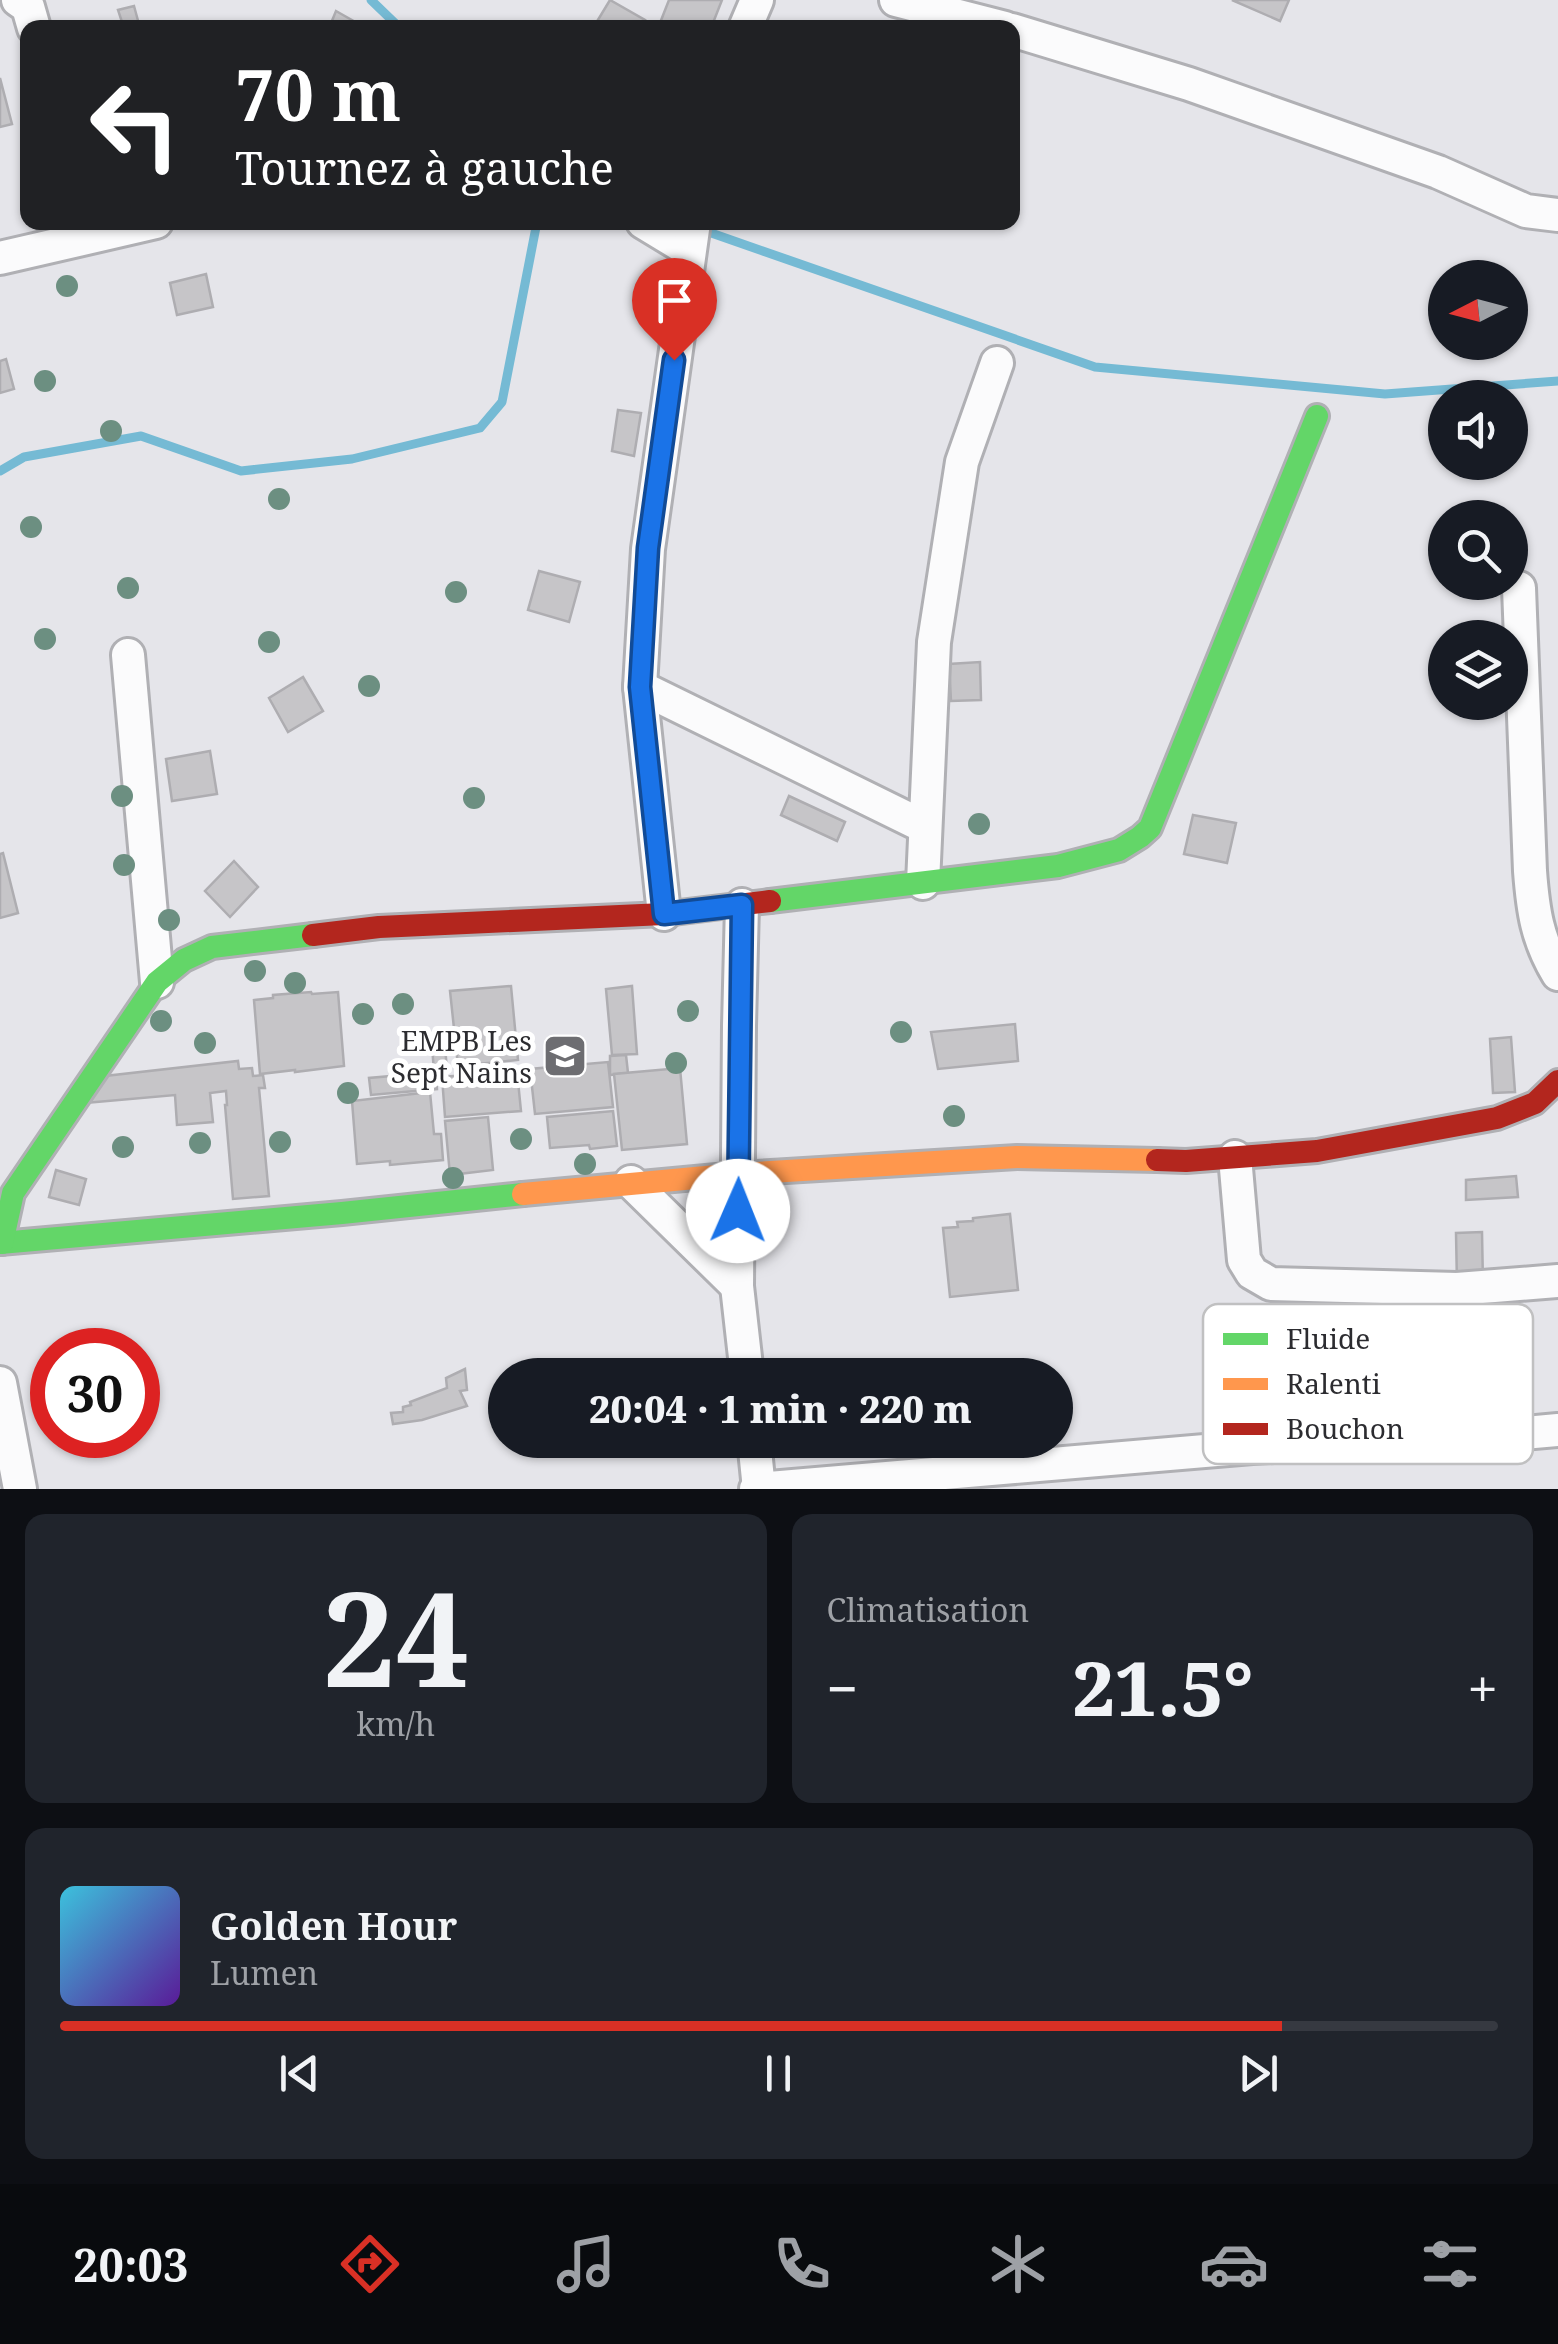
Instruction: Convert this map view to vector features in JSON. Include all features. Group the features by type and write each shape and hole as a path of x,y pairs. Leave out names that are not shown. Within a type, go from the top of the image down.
{"street":[{"path":"18,0 28,7 32,20"},
{"path":"896,0 1004,20"},
{"path":"1020,26 1438,172 1526,211 1558,215"},
{"path":"0,258 88,230"},
{"path":"664,914 640,687 648,548 692,236"},
{"path":"922,883 934,642 962,462 998,362"},
{"path":"1317,416 1150,828 1137,843 1118,852 1058,866 664,914 380,927 212,946 184,960 157,982 13,1193 1,1243 738,1174 1018,1158 1186,1161 1318,1150 1498,1118 1535,1102 1558,1081"},
{"path":"1520,600 1534,918 1546,954 1558,974"},
{"path":"128,655 157,982"},
{"path":"640,687 925,827"},
{"path":"742,905 738,1286 745,1358"},
{"path":"1235,1157 1244,1260 1252,1273 1271,1284 1457,1289 1558,1282"},
{"path":"631,1182 738,1286"},
{"path":"0,1382 20,1489"},
{"path":"1533,1432 1558,1430"},
{"path":"755,1458 758,1489 1203,1451"}],"building":[{"path":"610,0 645,20 598,20"},
{"path":"669,0 722,0 714,20 661,20"},
{"path":"1232,0 1289,0 1280,21"},
{"path":"134,6 138,20 121,20 118,10"},
{"path":"336,11 352,20 332,20"},
{"path":"0,78 12,124 0,127"},
{"path":"206,274 213,307 177,315 170,283"},
{"path":"6,359 14,389 0,393 0,361"},
{"path":"618,410 641,413 634,456 612,451"},
{"path":"539,571 580,582 569,622 528,610"},
{"path":"980,662 981,700 951,701 949,664"},
{"path":"303,677 323,711 288,732 269,698"},
{"path":"210,751 217,794 172,801 166,759"},
{"path":"789,796 845,822 837,841 781,815"},
{"path":"1193,815 1236,823 1227,863 1184,854"},
{"path":"3,853 18,913 0,918 0,854"},
{"path":"234,861 258,887 230,917 205,891"},
{"path":"511,986 518,1060 458,1066 450,991"},
{"path":"632,986 637,1054 612,1055 606,989"},
{"path":"338,992 344,1066 260,1074 254,1000"},
{"path":"1015,1024 1018,1061 938,1069 931,1032"},
{"path":"444,1033 447,1071 434,1071 431,1034"},
{"path":"1511,1037 1515,1092 1493,1093 1490,1039"},
{"path":"626,1055 628,1073 610,1075 610,1056"},
{"path":"238,1061 239,1069 252,1068 253,1076 263,1075 265,1088 259,1088 269,1196 233,1199 226,1091 210,1093 213,1122 177,1125 175,1095 85,1103 105,1076"},
{"path":"608,1062 613,1107 535,1114 530,1069"},
{"path":"680,1068 687,1144 622,1150 614,1074"},
{"path":"517,1071 521,1111 445,1117 442,1077"},
{"path":"436,1072 437,1089 371,1095 369,1078"},
{"path":"430,1092 434,1134 441,1134 443,1160 357,1164 352,1101"},
{"path":"613,1111 617,1146 550,1148 547,1117"},
{"path":"488,1117 493,1170 450,1175 445,1121"},
{"path":"56,1170 86,1179 79,1205 49,1197"},
{"path":"1516,1176 1518,1197 1466,1200 1466,1180"},
{"path":"1010,1214 1018,1290 950,1297 943,1228 958,1227 957,1222 973,1218"},
{"path":"1482,1232 1483,1284 1457,1285 1456,1233"},
{"path":"465,1369 467,1390 460,1391 467,1406 393,1424 391,1413 403,1412 410,1402 447,1388 446,1378"}],"waterway":[{"path":"371,0 392,20"},
{"path":"0,471 24,457 141,436 241,471 352,459 480,428 502,402 535,230"},
{"path":"703,230 1095,367 1385,394 1558,381"}],"traffic: fast":[{"path":"770,901 1058,866 1119,850 1140,837 1150,828 1317,416"},
{"path":"2,1243 13,1193 157,982 184,960 212,947 313,935"},
{"path":"0,1243 523,1194"}],"traffic: slow":[{"path":"523,1194 738,1174 1017,1157 1157,1160"}],"traffic: jam":[{"path":"313,935 379,927 664,914 770,901"},
{"path":"1157,1160 1317,1151 1497,1118 1535,1103 1558,1081"}],"place":[{"name":"EMPB Les Sept Nains","path":"565,1056"}],"route":[{"path":"674,360 648,548 640,687 664,914 742,905 738,1211"}]}
